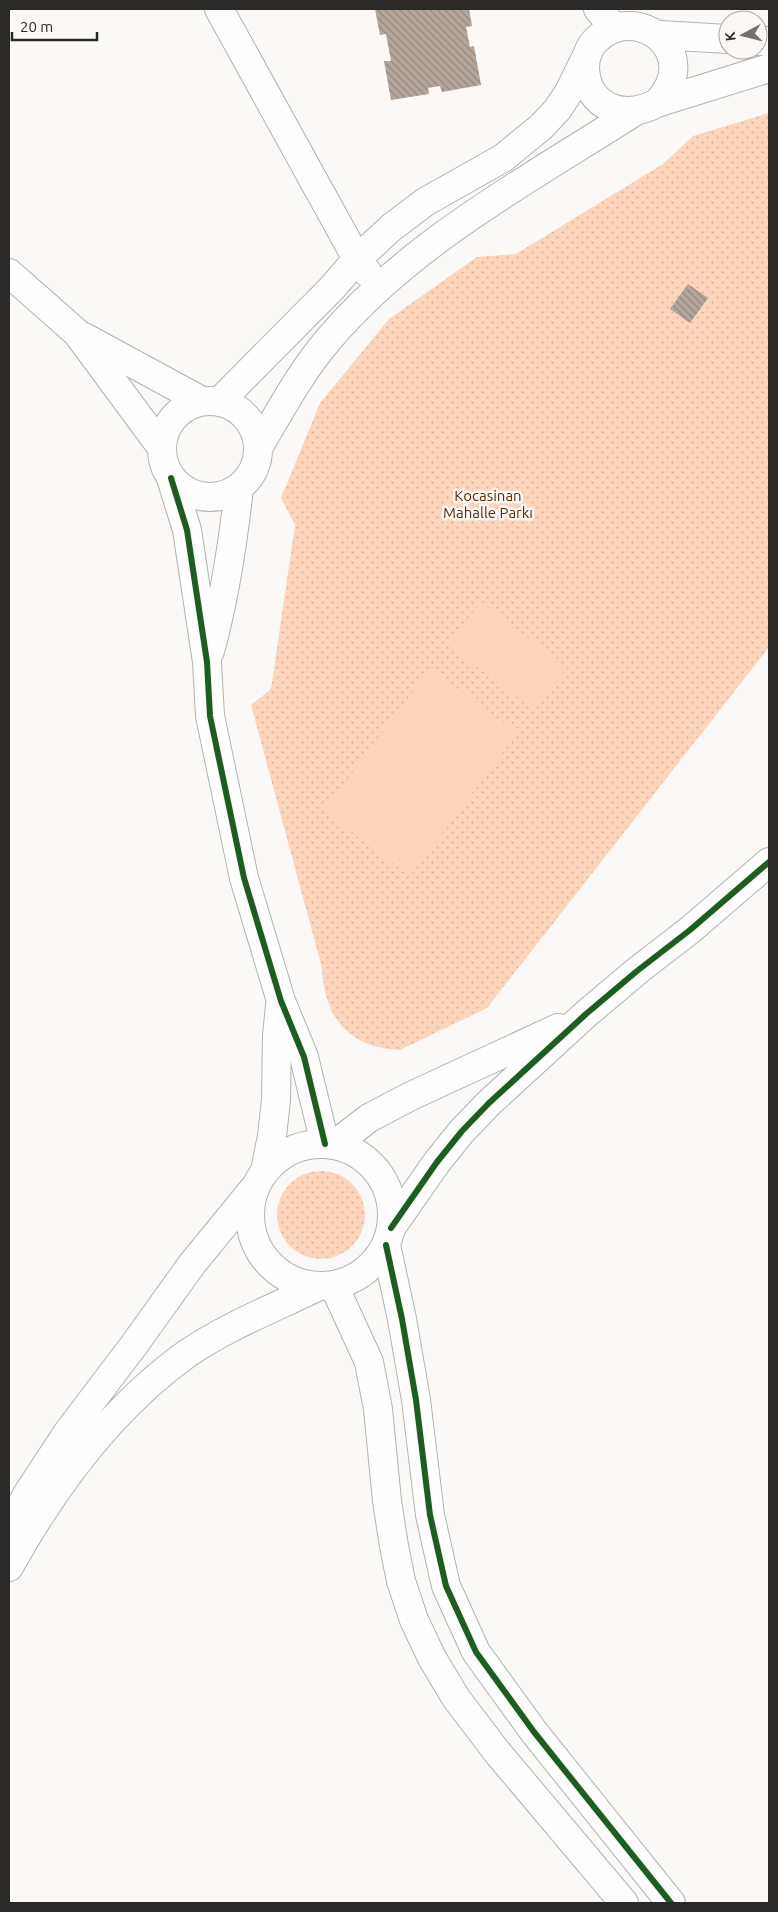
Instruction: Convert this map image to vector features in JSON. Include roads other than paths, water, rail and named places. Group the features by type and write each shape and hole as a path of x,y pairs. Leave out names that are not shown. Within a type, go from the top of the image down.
{"street":[{"path":"219,9 357,260 379,287"},
{"path":"258,448 305,370 352,313 379,287 416,255 457,226 666,93 672,82 673,57 668,45 660,35 650,28 638,24 606,18 602,33 594,42 569,92 541,127 503,158 425,202 392,226 357,260 333,287 211,401 186,407 173,417 165,432 162,448 164,465 171,478 187,530 207,662 210,716 244,878 281,1001 304,1056 330,1145"},
{"path":"660,35 718,38"},
{"path":"588,53 585,66 591,90 599,100 610,107 622,111 646,107 769,68"},
{"path":"9,273 77,332 162,448"},
{"path":"77,332 211,401 235,408 248,419 256,433 258,448 256,464 250,477 239,488 226,495 211,498 196,496 182,489 171,478"},
{"path":"207,662 220,614 231,557 239,488"},
{"path":"9,1567 36,1521 78,1461 118,1416 160,1375 189,1353 220,1334 326,1286 351,1281 365,1272 378,1260 389,1237 437,1162 462,1131 489,1103 586,1014 690,930 769,862"},
{"path":"281,1001 276,1100 272,1136 251,1202 250,1220 253,1237 260,1252 270,1266 284,1277 300,1284 326,1286"},
{"path":"330,1145 369,1118 386,1109 586,1014"},
{"path":"9,1528 26,1496 68,1432 192,1264 277,1159 292,1150 308,1145 330,1145 358,1154 372,1165 382,1178 389,1194 392,1211 389,1237 416,1400 430,1515 446,1586 476,1652 534,1732 671,1903"},
{"path":"326,1286 369,1362 378,1409 387,1501 394,1546 401,1581 421,1635 456,1698 497,1752 624,1903"}],"park label":[{"name":"Kocasinan Mahalle Parkı","path":"488,504"}]}
